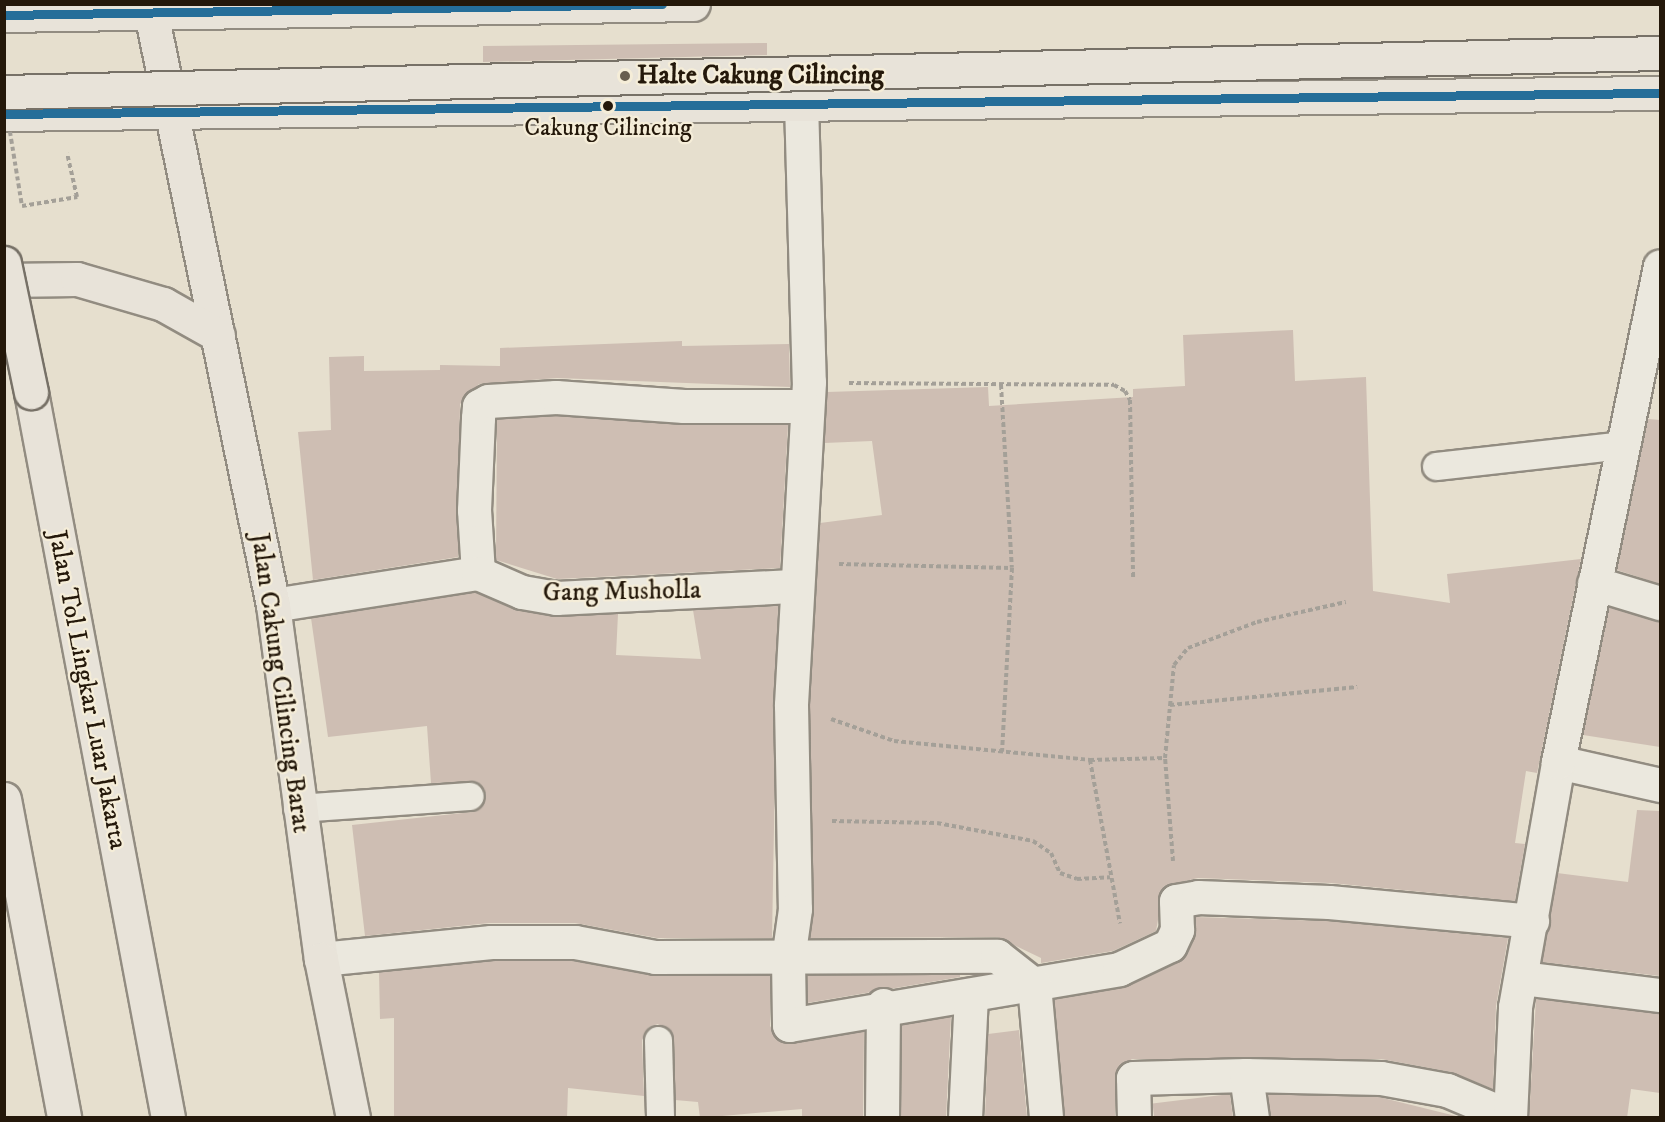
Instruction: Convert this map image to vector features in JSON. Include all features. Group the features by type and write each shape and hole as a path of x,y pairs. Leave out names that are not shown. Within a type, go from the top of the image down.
{"highway":[{"path":"4,15 693,4"},
{"name":"Jalan Cakung Cilincing Barat","path":"152,13 273,605 297,808 321,959 353,1118"},
{"path":"4,92 1660,53"},
{"path":"7,121 170,108 1660,93"},
{"name":"Jalan Tol Lingkar Luar Jakarta","path":"4,263 31,392 168,1118"},
{"path":"4,280 77,279 163,304 218,335"},
{"path":"4,799 64,1118"}],"street":[{"path":"801,102 806,394 791,705 795,909 788,958 789,1025 883,1005 970,995 1119,969 1170,945 1177,930 1176,901 1198,897 1329,902 1532,921"},
{"path":"1134,1118 1133,1078 1246,1075 1381,1078 1447,1090 1510,1117 1521,978 1558,762 1660,266"},
{"path":"273,605 478,573 474,510 478,418 479,406 488,401 556,397 684,406 806,394"},
{"name":"Gang Musholla","path":"478,573 522,592 556,598 798,574"},
{"path":"1594,584 1660,603"},
{"path":"1558,762 1660,784"},
{"path":"321,959 491,942 575,942 655,957 997,956 1034,985 1046,1118"},
{"path":"1521,978 1660,995"},
{"path":"965,1118 970,995"},
{"path":"882,1118 883,1005"},
{"path":"1246,1075 1252,1118"}],"lane":[{"path":"1436,466 1622,445"},
{"path":"297,808 470,796"},
{"path":"658,1040 660,1118"}],"path":[{"path":"7,121 22,206 77,197"},
{"path":"806,394 1001,385 1114,385 1125,391 1130,400 1133,578"},
{"path":"1001,385 1012,568 1002,752"},
{"path":"798,574 1012,568"},
{"path":"1176,901 1165,758 1174,665 1188,648 1257,622 1346,602"},
{"path":"1170,705 1357,687"},
{"path":"791,705 894,741 1090,760 1165,758"},
{"path":"1090,760 1122,942 1119,969"},
{"path":"793,825 866,819 937,823 1033,841 1051,853 1060,873 1077,879 1110,877"}],"building":[{"path":"767,43 767,55 483,62 483,46"},
{"path":"1293,330 1295,381 1366,377 1373,591 1450,603 1447,574 1581,559 1537,773 1526,771 1515,843 1525,844 1515,901 1331,883 1198,878 1164,886 1156,931 1113,951 1041,963 1041,958 997,937 810,938 810,705 820,523 882,515 872,441 824,443 827,392 988,387 989,406 1133,397 1133,389 1185,386 1183,335"},
{"path":"682,341 682,346 789,344 790,387 557,378 479,384 460,404 458,557 313,580 298,432 331,430 329,357 364,356 364,371 440,370 440,365 500,366 500,348"},
{"path":"556,416 788,425 780,568 557,579 496,560 497,419"},
{"path":"1648,419 1660,420 1660,584 1617,570"},
{"path":"476,592 515,609 553,616 618,614 616,655 701,659 693,610 778,606 772,938 657,938 575,923 489,923 365,936 352,825 472,812 484,803 486,794 476,782 431,783 427,726 328,737 311,618"},
{"path":"1609,607 1660,621 1660,747 1583,735"},
{"path":"1637,810 1660,811 1660,976 1542,962 1557,873 1628,882"},
{"path":"1195,917 1328,921 1508,938 1496,1006 1493,1089 1451,1072 1381,1059 1132,1059 1116,1070 1115,1118 1065,1118 1054,999 1122,987 1178,962 1194,938"},
{"path":"492,961 573,961 655,976 770,975 770,1026 781,1042 864,1031 863,1118 802,1118 802,1109 700,1118 698,1102 675,1100 674,1039 658,1024 649,1027 642,1040 644,1096 568,1088 567,1118 394,1118 394,1018 380,1019 379,972"},
{"path":"807,975 960,975 960,977 807,1003"},
{"path":"1536,999 1660,1013 1660,1093 1631,1089 1627,1118 1529,1118"},
{"path":"951,1016 946,1117 901,1118 902,1025"},
{"path":"1019,1030 1027,1118 985,1118 988,1034"},
{"path":"1230,1094 1233,1118 1154,1118 1153,1104"},
{"path":"1268,1094 1379,1097 1464,1118 1270,1118"}],"transit line":[{"path":"4,15 662,4"},
{"path":"4,114 1660,93"}],"place":[{"name":"Halte Cakung Cilincing","path":"625,76"},
{"name":"Cakung Cilincing","path":"608,106"}]}
